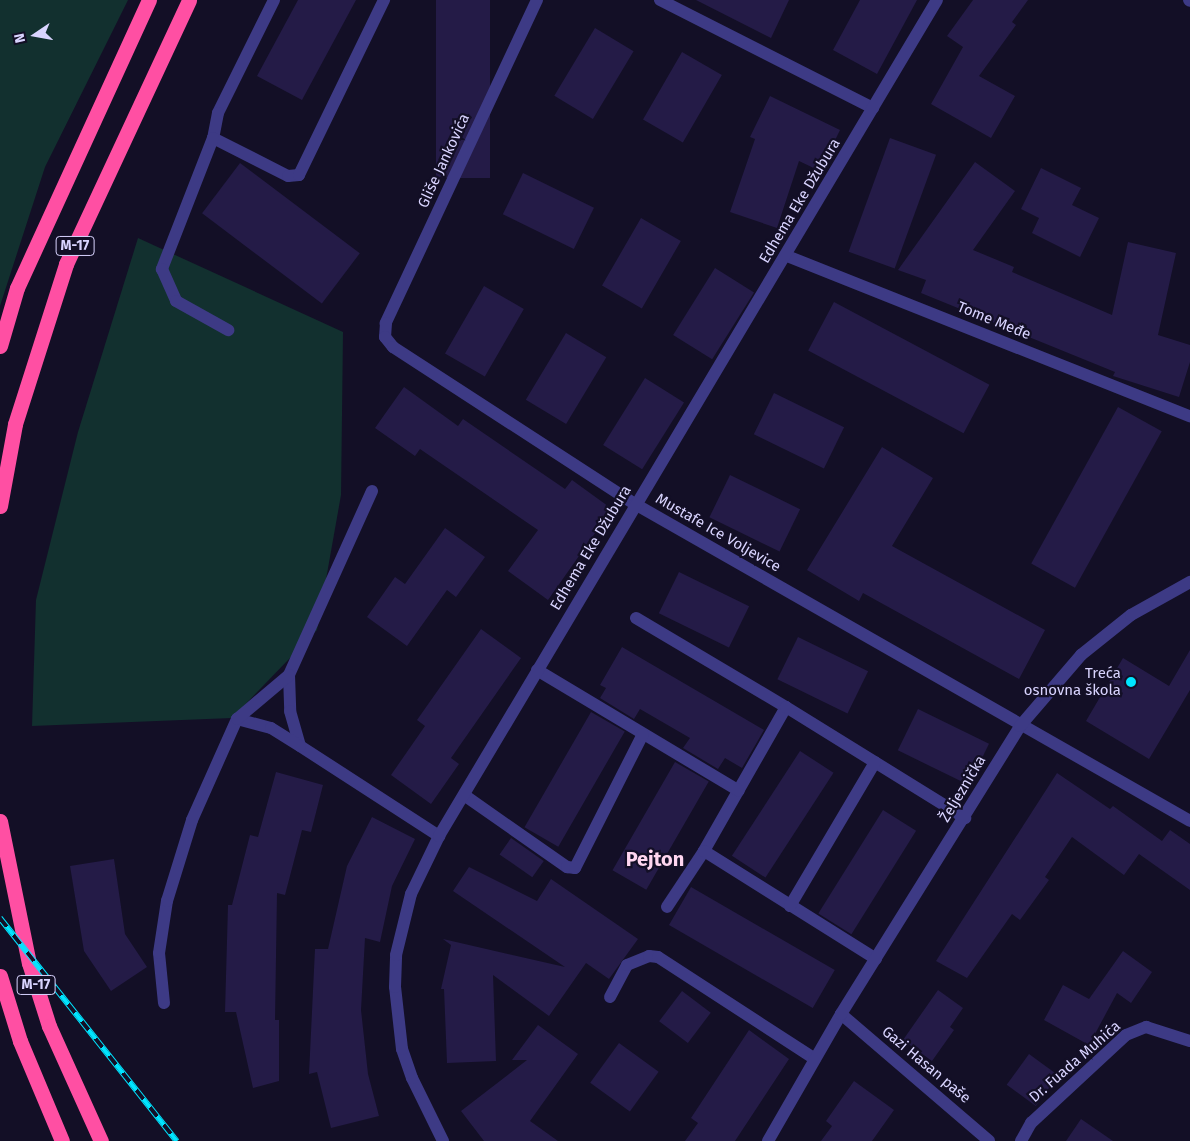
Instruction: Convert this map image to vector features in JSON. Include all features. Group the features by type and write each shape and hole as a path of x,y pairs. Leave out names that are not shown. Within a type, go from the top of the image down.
{"highway":[{"name":"M-17","path":"0,346 17,288 149,0"},
{"name":"M-17","path":"0,506 15,424 66,264 189,0"},
{"name":"M-17","path":"0,821 27,954 46,1017 63,1063 100,1141"},
{"name":"M-17","path":"0,976 20,1041 62,1141"}],"street":[{"path":"228,330 176,300 162,269 213,138 218,114 232,80 274,0"},
{"path":"213,138 288,176 299,175 384,0"},
{"name":"Gliše Jankovića","path":"385,337 386,323 538,0"},
{"path":"660,0 873,108"},
{"name":"Edhema Eke Džubura","path":"443,1141 402,1049 395,987 396,955 411,894 440,836 537,670 635,504 787,256 937,0"},
{"name":"Tome Međe","path":"787,256 1190,416"},
{"name":"Mustafe Ice Voljevice","path":"385,337 393,347 635,504 1020,726 1190,821"},
{"path":"164,1003 159,953 166,901 192,820 237,719 289,675 372,491"},
{"name":"Željeznička","path":"768,1141 841,1014 965,818 1020,726 1081,655 1131,615 1190,582"},
{"path":"636,618 786,707 965,818"},
{"path":"537,670 739,790"},
{"path":"289,675 290,711 300,746"},
{"path":"667,907 704,850 786,707"},
{"path":"237,719 271,728 440,836"},
{"path":"464,795 567,867 575,868 643,734"},
{"path":"790,906 875,762"},
{"path":"704,850 876,959"},
{"path":"610,997 627,965 650,956 658,957 815,1059"},
{"name":"Gazi Hasan paše","path":"841,1014 989,1141"},
{"name":"Dr. Fuada Muhića","path":"1020,1141 1031,1123 1126,1035 1146,1027 1190,1041"}],"green space":[{"path":"0,0 128,0 45,167 0,306"},
{"path":"138,238 343,332 341,495 317,630 232,718 32,726 36,600 78,432"}],"building":[{"path":"298,0 356,0 302,100 257,76"},
{"path":"436,0 490,0 490,178 436,178"},
{"path":"696,0 789,0 771,38"},
{"path":"860,0 917,0 877,74 833,50"},
{"path":"973,0 1028,0 1012,22 1016,25 979,76 1015,96 991,138 931,104 963,47 947,36"},
{"path":"595,28 634,51 593,119 554,96"},
{"path":"682,52 722,75 683,143 643,120"},
{"path":"770,96 840,130 820,171 799,161 777,228 730,212 755,139 750,137"},
{"path":"890,138 936,155 895,268 849,252"},
{"path":"975,162 1015,191 973,250 1014,267 1012,272 1112,315 1128,242 1176,253 1158,335 1190,345 1190,362 1179,397 1113,376 1115,372 921,293 926,280 898,270"},
{"path":"240,163 360,253 322,304 202,213"},
{"path":"1041,168 1081,188 1072,205 1099,218 1080,257 1032,233 1039,218 1021,209"},
{"path":"523,173 594,208 574,249 503,214"},
{"path":"641,218 681,241 642,309 602,286"},
{"path":"715,268 754,292 712,359 673,335"},
{"path":"484,286 524,309 485,377 445,354"},
{"path":"834,302 989,385 964,433 808,351"},
{"path":"566,333 606,357 566,424 526,400"},
{"path":"645,378 684,402 642,469 603,445"},
{"path":"404,387 458,426 463,419 565,489 572,480 612,509 548,600 508,571 538,530 420,449 415,456 375,428"},
{"path":"774,393 844,427 824,469 754,434"},
{"path":"1118,407 1162,431 1075,588 1031,564"},
{"path":"882,447 933,478 892,546 1045,630 1019,679 863,593 859,601 807,570"},
{"path":"730,475 800,509 780,551 709,517"},
{"path":"445,528 485,557 456,597 447,590 407,646 367,617 395,577 405,584"},
{"path":"679,572 749,606 729,648 659,613"},
{"path":"481,629 521,658 451,758 459,764 431,804 391,775 425,726 417,720"},
{"path":"798,637 868,671 848,713 777,679"},
{"path":"622,647 764,730 742,768 725,758 718,769 683,748 690,738 640,709 634,719 600,698 606,688 600,685"},
{"name":"Treća osnovna škola","path":"1190,650 1190,690 1149,759 1086,721 1123,658 1169,686"},
{"path":"918,709 989,744 969,785 898,750"},
{"path":"591,712 625,732 558,847 524,827"},
{"path":"800,751 834,773 765,878 732,856"},
{"path":"675,762 709,782 646,890 612,870"},
{"path":"276,772 323,785 311,832 302,830 285,895 277,893 275,1020 279,1020 279,1081 253,1088 236,1012 225,1012 228,905 232,905 250,835 258,837"},
{"path":"1057,773 1110,809 1113,806 1162,841 1170,830 1190,844 1190,890 1139,854 1124,875 1072,837 1045,877 1049,880 1020,920 1012,914 967,978 936,961"},
{"path":"883,810 916,831 851,934 818,913"},
{"path":"372,817 415,839 392,886 380,942 365,938 361,1010 368,1074 379,1116 331,1128 317,1072 309,1074 315,949 328,949 347,866"},
{"path":"511,838 544,861 532,877 500,854"},
{"path":"114,859 125,934 147,967 111,991 84,951 70,866"},
{"path":"469,867 537,901 551,879 638,939 609,979 586,963 549,1016 493,975 496,1061 447,1063 444,989 441,989 451,945 443,939 565,967 453,891"},
{"path":"691,887 835,970 813,1008 669,925"},
{"path":"1123,951 1152,972 1131,1003 1117,993 1089,1045 1044,1020 1063,985 1089,999"},
{"path":"938,990 963,1008 950,1027 954,1030 932,1061 903,1040"},
{"path":"682,991 711,1013 688,1043 659,1021"},
{"path":"538,1025 578,1054 530,1121 558,1141 484,1141 461,1111 527,1060 512,1060"},
{"path":"749,1030 789,1059 735,1141 685,1141 698,1123 691,1118"},
{"path":"619,1043 659,1072 630,1111 590,1083"},
{"path":"1029,1054 1058,1075 1036,1106 1007,1085"},
{"path":"854,1081 894,1110 872,1141 821,1141 832,1126 826,1121"},
{"path":"1081,1119 1113,1141 1066,1141"}],"railway":[{"path":"0,918 177,1141"}],"place":[{"name":"Treća osnovna škola","path":"1131,682"}],"district":[{"name":"Pejton","path":"655,859"}]}
